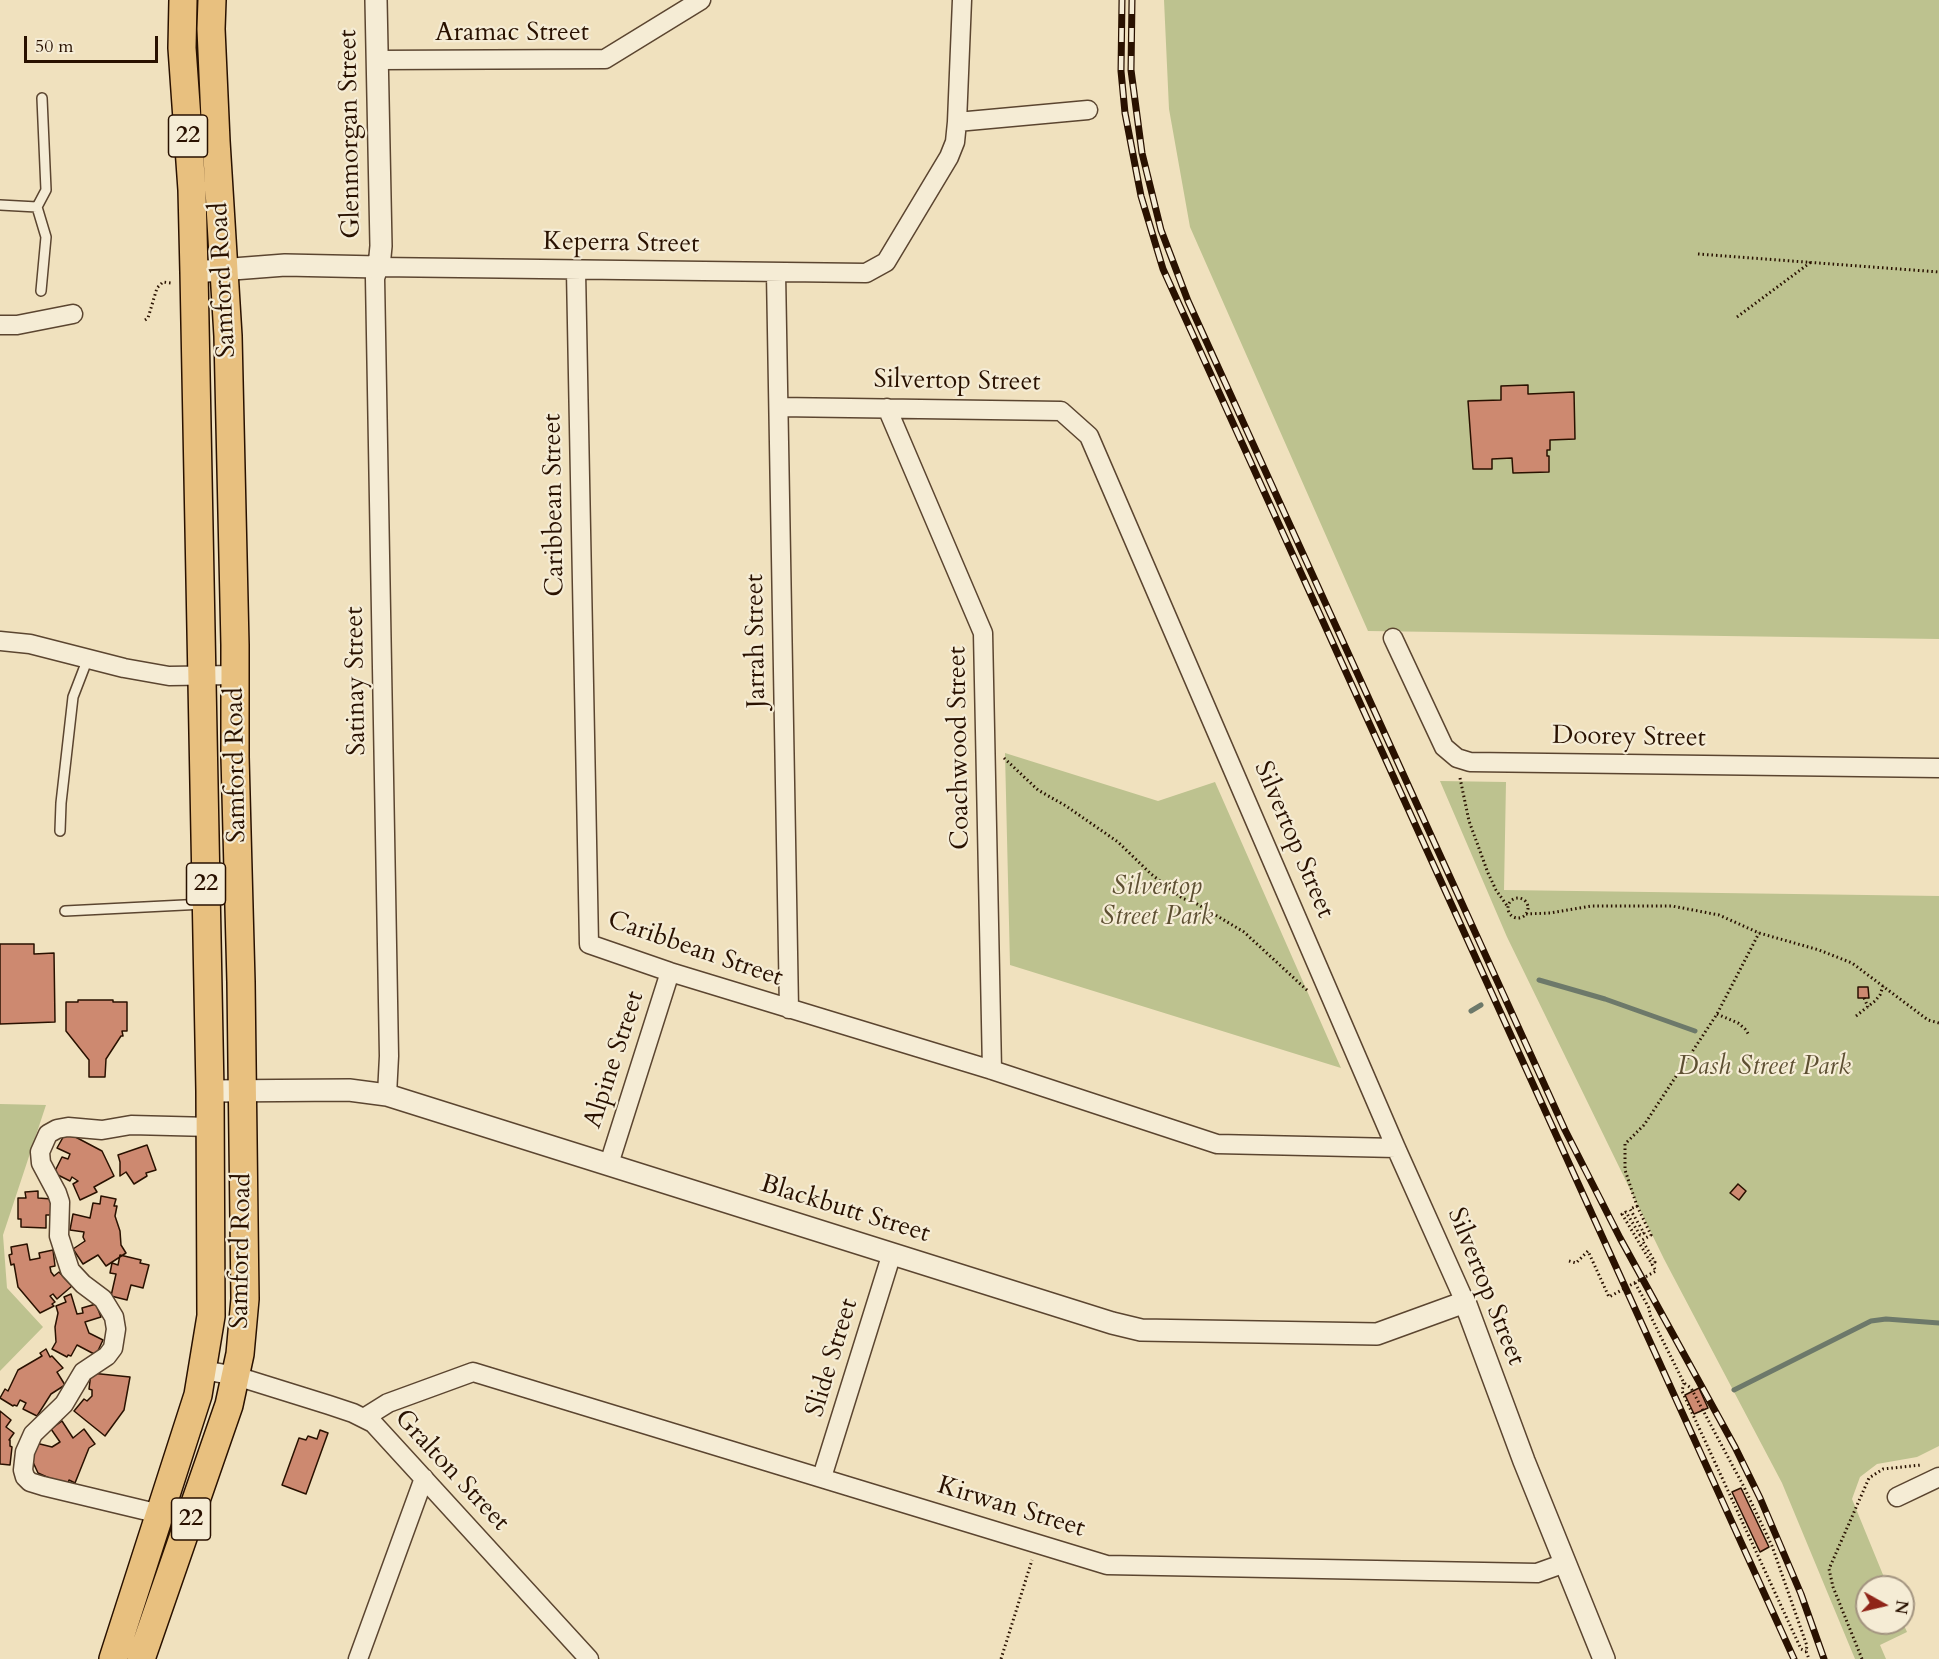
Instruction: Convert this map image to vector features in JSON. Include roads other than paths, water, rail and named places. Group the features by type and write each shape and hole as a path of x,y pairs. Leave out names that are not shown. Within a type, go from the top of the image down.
{"main road":[{"name":"Samford Road","path":"113,1659 188,1429 203,1370 213,1288 202,676 184,277 192,190 182,48 183,0"},
{"name":"Samford Road","path":"141,1659 214,1452 236,1376 245,1299 228,336 216,141 212,0"}],"street":[{"name":"Glenmorgan Street","path":"376,0 381,246 379,267"},
{"name":"Aramac Street","path":"378,60 605,59 701,0"},
{"name":"Keperra Street","path":"184,277 225,270 285,265 576,271 866,273 886,261 950,157 955,142 957,122 962,0"},
{"path":"957,122 1088,110"},
{"name":"Satinay Street","path":"379,267 375,278 388,1032 387,1095"},
{"name":"Caribbean Street","path":"576,271 589,944 789,1010 992,1070 1217,1144 1396,1148"},
{"name":"Jarrah Street","path":"776,273 789,1010"},
{"path":"0,325 17,326 73,314"},
{"name":"Silvertop Street","path":"779,406 1061,411 1089,436 1396,1148 1465,1302 1565,1563"},
{"name":"Coachwood Street","path":"887,408 982,633 992,1070"},
{"name":"Doorey Street","path":"1393,638 1444,747 1457,758 1470,762 1939,768"},
{"path":"0,641 30,644 169,676 235,675"},
{"name":"Alpine Street","path":"609,1164 670,972"},
{"name":"Blackbutt Street","path":"210,1091 349,1090 387,1095 1112,1323 1141,1330 1377,1334 1465,1302"},
{"path":"160,1514 43,1486 30,1482 25,1477 23,1470 25,1452 33,1434 64,1404 83,1372 107,1356 116,1339 114,1317 109,1307 103,1299 76,1278 64,1256 58,1236 60,1202 41,1163 40,1152 48,1134 57,1128 102,1130 131,1125 211,1126"},
{"name":"Slide Street","path":"822,1478 892,1253"},
{"name":"Gralton Street","path":"203,1370 236,1376 329,1405 364,1418 379,1429 589,1659"},
{"name":"Kirwan Street","path":"364,1418 388,1403 473,1372 1107,1565 1537,1573 1565,1563"},
{"path":"1898,1497 1939,1477"},
{"path":"358,1659 424,1478"},
{"path":"1565,1563 1605,1659"}],"lane":[{"path":"41,291 46,237 37,207 46,190 42,98"},
{"path":"0,205 37,207"},
{"path":"60,831 73,697 88,658"},
{"path":"66,911 206,903"}],"waterway":[{"path":"1539,980 1605,999 1695,1031"},
{"path":"1471,1011 1481,1005"},
{"path":"1734,1390 1871,1321 1886,1319 1939,1323"}],"railway":[{"path":"1122,0 1121,71 1125,113 1141,196 1163,269 1794,1659"},
{"path":"1132,0 1131,70 1142,153 1161,230 1188,301 1565,1130 1620,1238 1735,1447 1760,1498 1801,1594 1824,1659"}],"park label":[{"name":"Silvertop Street Park","path":"1157,903"},
{"name":"Dash Street Park","path":"1764,1068"}]}
